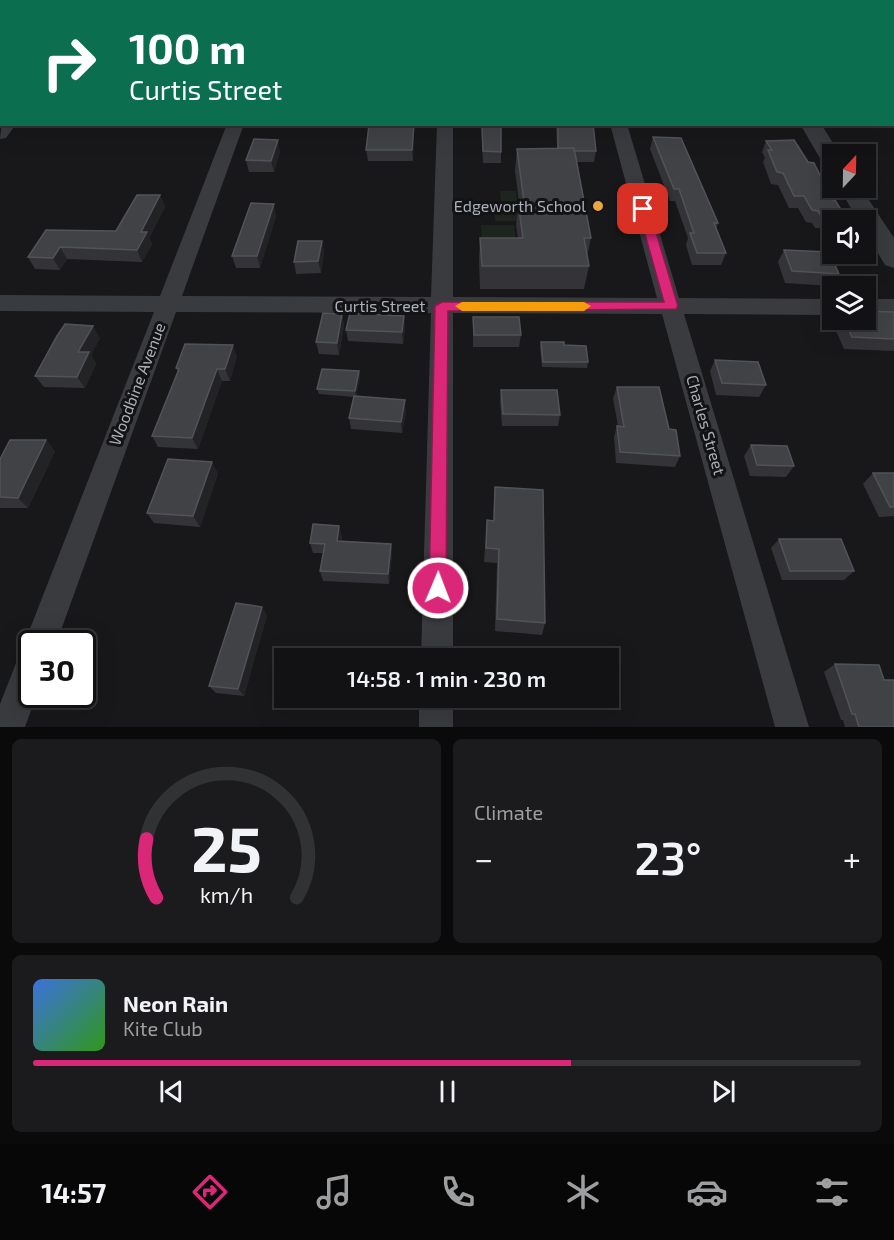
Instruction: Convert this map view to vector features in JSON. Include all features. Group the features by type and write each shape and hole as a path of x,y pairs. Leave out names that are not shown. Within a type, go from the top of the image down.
{"street":[{"name":"Woodbine Avenue","path":"45,630 235,126"},
{"path":"437,648 446,126"},
{"name":"Charles Street","path":"619,126 792,727"},
{"path":"811,126 822,144"},
{"path":"856,198 894,259"},
{"name":"Curtis Street","path":"0,303 822,307"},
{"path":"876,307 894,307"},
{"path":"8,727 18,701"},
{"path":"436,708 436,727"}],"shaded area":[{"path":"500,191 516,191 519,221 495,221 494,204 501,204"},
{"path":"481,225 514,225 518,258 483,258"}],"building":[{"path":"369,126 414,126 412,150 366,150"},
{"path":"482,126 501,126 501,152 483,151"},
{"path":"558,126 593,126 596,151 558,148"},
{"path":"653,137 681,138 718,223 714,223 726,253 697,253 690,233 694,233 679,189 674,189"},
{"path":"254,139 278,140 271,161 246,160"},
{"path":"794,140 808,162 814,163 822,179 822,198 835,200 841,210 822,210 821,216 818,211 812,210 804,196 794,196 783,173 777,172 768,150 772,150 766,141"},
{"path":"574,148 591,238 584,238 589,266 482,266 480,238 523,238 518,202 524,202 517,149"},
{"path":"137,195 160,195 141,232 147,232 137,250 60,247 53,258 28,257 46,230 116,231"},
{"path":"251,203 274,204 257,256 232,256"},
{"path":"298,241 322,241 318,261 294,262"},
{"path":"784,250 822,252 822,264 834,264 839,274 792,271"},
{"path":"876,311 894,312 894,339 852,337 849,330 876,330"},
{"path":"323,313 342,314 337,343 316,342"},
{"path":"350,313 404,316 402,332 346,330"},
{"path":"473,317 519,317 521,335 474,335"},
{"path":"65,324 93,326 78,352 89,352 77,377 35,376 57,336"},
{"path":"541,342 564,342 564,345 586,346 588,362 543,362"},
{"path":"185,344 233,345 225,369 217,369 192,438 152,436 179,369 176,368"},
{"path":"715,360 758,362 766,385 722,383"},
{"path":"322,369 359,371 355,391 317,389"},
{"path":"617,387 659,387 669,429 676,430 680,456 620,452 617,426 624,427"},
{"path":"501,390 557,390 560,415 503,414"},
{"path":"354,396 405,400 401,422 349,418"},
{"path":"10,440 46,440 18,498 0,497 0,459"},
{"path":"751,445 787,446 794,466 757,465"},
{"path":"168,459 212,462 193,516 147,513"},
{"path":"873,473 894,473 894,507 890,507"},
{"path":"495,487 543,490 545,623 497,619 499,549 486,548 487,520 494,521"},
{"path":"313,524 339,526 337,541 391,544 388,574 320,571 325,544 310,543"},
{"path":"779,539 841,539 854,571 790,571"},
{"path":"236,603 262,607 238,689 209,686"},
{"path":"835,664 879,665 884,680 894,680 894,727 859,727 855,714 852,714"}],"slow traffic":[{"path":"462,306 584,306"}],"place":[{"name":"Edgeworth School","path":"598,206"}],"route":[{"path":"438,588 442,306 672,306 643,209"}]}
